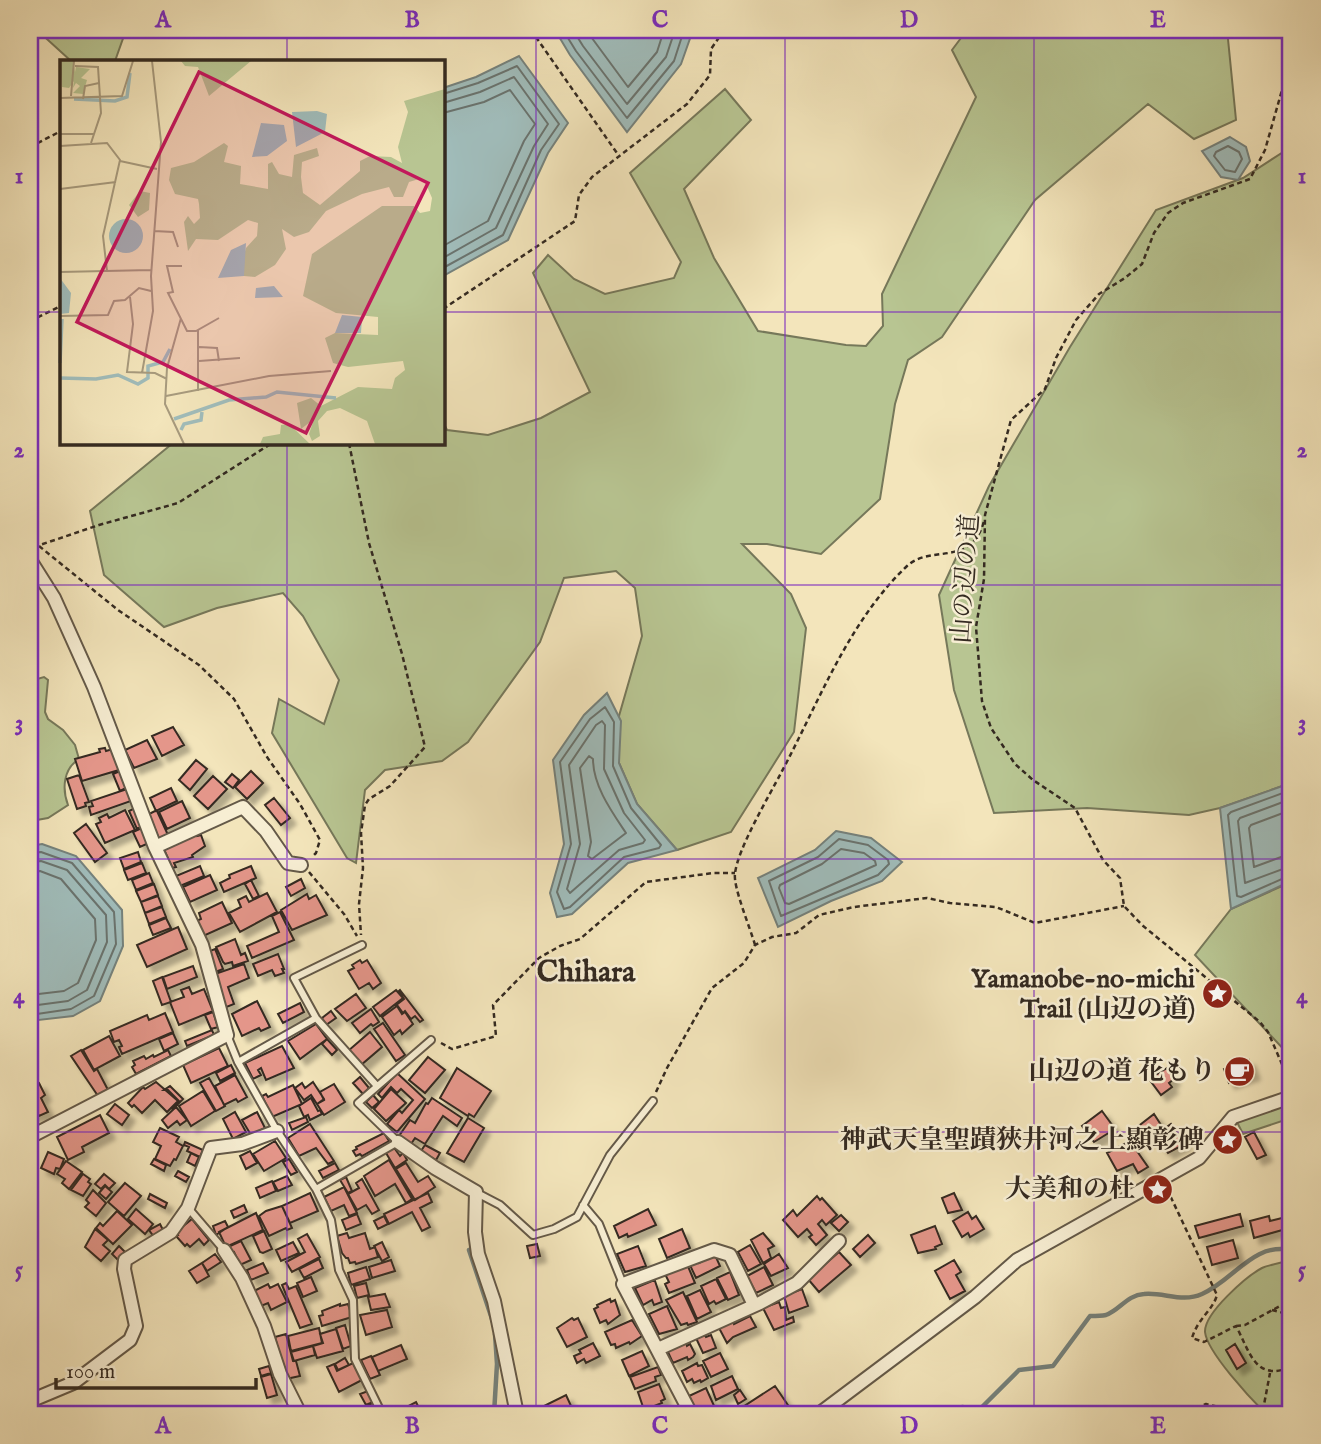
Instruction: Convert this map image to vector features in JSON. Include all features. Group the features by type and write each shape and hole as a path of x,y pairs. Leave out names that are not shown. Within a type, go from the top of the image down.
{"street":[{"path":"30,560 54,598 94,687 155,847 202,945 227,1035 30,1137"},
{"path":"155,847 243,807 266,831 288,863 301,865"},
{"path":"819,1414 975,1297 1017,1260 1199,1158 1233,1117 1291,1097"},
{"path":"30,1401 73,1383 130,1340 136,1326 124,1269 125,1261 171,1232 188,1208 211,1148 242,1144 277,1131"},
{"path":"398,1142 476,1192 475,1232 478,1254 494,1301 517,1414"},
{"path":"658,1349 797,1283 839,1241"},
{"path":"224,1250 242,1278 264,1326 280,1374 300,1414"},
{"path":"691,1414 623,1284 714,1250 730,1255 754,1305"}],"lane":[{"path":"362,946 295,978 316,1018 377,1086"},
{"path":"238,1062 316,1018"},
{"path":"227,1035 238,1062 277,1131 316,1189 331,1220 339,1270 353,1300 355,1359 382,1414"},
{"path":"316,1189 398,1142 358,1103 431,1040"},
{"path":"476,1192 500,1205 533,1236 554,1229 577,1217 610,1155 653,1101"},
{"path":"583,1205 599,1224 623,1284"},
{"path":"188,1208 224,1250"}],"path":[{"path":"531,30 619,156"},
{"path":"444,308 575,221 579,195 592,177 687,104 710,75 711,49 720,36 730,30"},
{"name":"山の辺の道","path":"1124,906 1120,878 1103,860 1076,807 1033,780 1015,764 991,728 982,701 976,627 984,579 985,515 1011,420 1045,389 1056,358 1076,320 1099,294 1142,264 1154,233 1168,213 1183,203 1250,179 1265,150 1284,83 1291,79"},
{"path":"30,147 60,132"},
{"path":"30,321 60,306"},
{"path":"30,548 178,503 270,444"},
{"path":"349,444 372,555 402,653 425,747 390,786 369,799 365,805 361,833 363,868 359,904 362,946"},
{"path":"755,945 734,873 756,822 849,639 910,563 965,548 981,531 985,515"},
{"path":"40,547 118,610 199,665 234,699 320,841 316,853 301,865 344,914 362,946"},
{"path":"431,1040 452,1049 496,1037 492,1005 526,970 560,946 580,939 646,882 713,873 734,873"},
{"path":"653,1101 667,1068 712,988 744,963 755,945 772,937 796,933 819,915 854,907 927,898 996,907 1035,923 1124,906 1142,925 1260,1022 1268,1032 1291,1084"},
{"path":"1161,1178 1216,1290 1216,1302 1196,1323 1192,1338 1204,1342 1236,1326 1245,1325 1291,1300"},
{"path":"1272,1310 1291,1315"},
{"path":"1236,1326 1258,1367 1270,1372 1291,1367"},
{"path":"1180,1414 1206,1404 1240,1412 1263,1410 1270,1372"}],"green space":[{"path":"37,30 126,30 115,60 70,60"},
{"path":"967,30 1237,30 1228,39 1236,120 1194,139 1148,104 1035,200 942,337 908,360 895,404 880,499 821,554 767,544 742,544 791,594 806,628 794,732 731,832 677,850 637,804 619,763 619,716 642,636 635,588 616,571 564,578 540,642 468,742 442,761 385,770 365,790 356,863 347,858 272,733 279,699 324,724 339,680 303,616 283,593 217,608 164,627 104,575 90,511 172,444 444,444 444,424 447,430 488,435 541,418 590,392 533,273 548,255 574,279 605,294 674,278 681,262 630,173 725,89 751,120 684,189 714,258 758,331 866,346 883,326 882,294 976,97 952,50"},
{"path":"1291,147 1291,783 1220,808 1189,815 1087,808 994,813 954,690 939,595 989,486 1070,347 1156,210 1243,178"},
{"path":"44,677 48,680 45,712 48,719 63,730 75,745 79,759 70,768 65,780 68,805 48,818 31,821 30,681"},
{"path":"1291,882 1289,1055 1195,955 1231,909"},
{"path":"1291,1103 1291,1118 1243,1134 1237,1122"},
{"path":"1291,1262 1291,1414 1266,1414 1221,1363 1205,1332 1211,1315 1237,1287 1262,1268"}],"water":[{"path":"555,30 693,30 681,64 627,132 570,55"},
{"path":"519,56 568,123 548,153 508,240 444,275 444,88 476,77"},
{"path":"1230,137 1246,147 1250,161 1238,180 1221,177 1202,151"},
{"path":"607,693 621,721 619,763 637,804 677,850 628,863 572,914 557,917 550,893 564,844 553,760 584,715"},
{"path":"1291,783 1291,881 1231,909 1220,808"},
{"path":"836,831 871,838 902,862 882,881 831,901 778,927 758,878 815,850"},
{"path":"42,844 76,856 122,910 123,946 100,1001 73,1016 30,1021 30,846"}],"building":[{"path":"1291,33 1291,51 1282,39"},
{"path":"173,727 184,745 162,756 152,736"},
{"path":"147,740 157,759 134,768 125,750"},
{"path":"105,748 106,751 113,749 119,770 82,781 75,759"},
{"path":"196,760 207,769 190,790 179,780"},
{"path":"120,771 126,788 120,791 113,774"},
{"path":"251,771 263,783 247,799 235,787"},
{"path":"232,774 239,780 233,788 225,782"},
{"path":"79,775 89,802 77,809 67,779"},
{"path":"213,776 227,789 208,809 194,796"},
{"path":"171,788 177,801 156,811 150,798"},
{"path":"127,789 131,801 91,815 91,801"},
{"path":"274,798 290,818 281,825 265,805"},
{"path":"182,801 190,818 167,829 159,812"},
{"path":"135,808 143,826 137,829 129,811"},
{"path":"125,810 135,830 105,843 96,824 101,822 99,818 107,814 109,818"},
{"path":"155,811 168,835 159,839 149,814"},
{"path":"86,824 107,853 95,862 74,833"},
{"path":"144,827 151,842 140,847 133,832"},
{"path":"195,833 197,836 201,835 205,846 192,855 193,857 174,863 176,867 172,868 162,845"},
{"path":"138,852 141,862 124,869 120,858"},
{"path":"142,863 146,873 128,880 124,870"},
{"path":"200,866 204,876 180,886 176,876"},
{"path":"251,866 256,878 224,892 220,883 230,878 229,875"},
{"path":"149,873 153,883 136,890 132,880"},
{"path":"210,875 217,890 190,902 183,887"},
{"path":"301,879 305,888 291,896 286,887"},
{"path":"251,880 259,896 253,899 245,884"},
{"path":"154,884 158,895 141,902 136,891"},
{"path":"267,893 277,912 240,932 229,913 241,907 238,900 246,896 249,902"},
{"path":"307,894 309,899 316,895 327,915 292,930 281,910"},
{"path":"158,896 162,906 145,913 141,902"},
{"path":"222,902 232,923 201,937 194,922 201,919 199,913"},
{"path":"162,907 166,917 149,924 145,913"},
{"path":"280,912 294,940 252,958 247,946 279,932 272,916"},
{"path":"166,918 171,928 153,935 149,925"},
{"path":"178,927 187,949 147,967 137,945"},
{"path":"235,939 241,955 245,953 248,961 233,966 232,962 223,962 216,947"},
{"path":"215,949 223,969 213,973 205,953"},
{"path":"278,954 284,973 275,976 272,970 258,976 253,964"},
{"path":"360,960 362,963 367,960 381,983 373,989 369,983 359,989 348,971"},
{"path":"244,964 249,978 228,987 234,1004 224,1008 212,975"},
{"path":"193,966 197,977 167,989 163,977"},
{"path":"162,977 171,1002 162,1005 153,981"},
{"path":"189,987 192,994 204,989 213,1011 179,1025 170,1002 184,997 181,990"},
{"path":"396,990 403,998 380,1016 373,1007"},
{"path":"400,990 423,1020 420,1022 415,1016 411,1019 405,1011 403,1013 395,1006 404,999"},
{"path":"356,994 366,1008 347,1021 335,1009"},
{"path":"257,1001 270,1027 261,1031 259,1028 242,1036 232,1014"},
{"path":"300,1003 304,1012 283,1023 278,1014"},
{"path":"397,1006 413,1024 402,1034 400,1030 394,1035 382,1017"},
{"path":"371,1009 379,1022 373,1026 371,1024 360,1033 352,1023"},
{"path":"331,1011 336,1018 326,1025 322,1018"},
{"path":"213,1012 218,1027 211,1029 205,1015"},
{"path":"165,1013 173,1032 122,1054 119,1040 114,1042 110,1031 147,1015 149,1020"},
{"path":"383,1023 405,1055 396,1061 374,1029"},
{"path":"316,1024 327,1039 300,1059 288,1041"},
{"path":"212,1030 214,1035 187,1046 185,1041"},
{"path":"370,1032 382,1047 361,1065 348,1051"},
{"path":"173,1033 178,1044 164,1051 159,1039"},
{"path":"109,1036 120,1056 94,1070 83,1050"},
{"path":"327,1039 337,1050 332,1055 322,1044"},
{"path":"282,1046 294,1068 266,1080 261,1068 258,1070 261,1075 253,1079 245,1063"},
{"path":"219,1048 228,1066 191,1083 183,1065"},
{"path":"81,1050 94,1071 97,1069 108,1090 98,1096 71,1056"},
{"path":"168,1050 171,1056 136,1074 132,1067 135,1065 133,1061 144,1056 146,1059 153,1055 154,1057"},
{"path":"428,1057 445,1070 425,1093 409,1080"},
{"name":"山辺の道 花もり","path":"1249,1060 1254,1074 1229,1083 1224,1069"},
{"path":"231,1065 235,1073 220,1081 216,1073"},
{"path":"457,1068 491,1091 474,1117 440,1098"},
{"path":"1167,1068 1174,1079 1169,1083 1172,1087 1161,1095 1149,1079"},
{"path":"397,1073 425,1099 397,1132 387,1124 399,1110 402,1113 413,1100 401,1089 397,1093 391,1087 382,1098 378,1094"},
{"path":"235,1075 247,1097 224,1105 215,1086"},
{"path":"360,1077 369,1088 363,1094 353,1083"},
{"path":"209,1078 225,1106 216,1111 200,1083"},
{"path":"156,1082 178,1101 167,1112 155,1100 142,1113 128,1103 143,1087 145,1089"},
{"path":"313,1082 324,1099 317,1104 311,1095 304,1100 295,1088 302,1083 305,1088"},
{"path":"39,1083 45,1095 41,1098 48,1112 30,1116 30,1087"},
{"path":"334,1084 345,1102 324,1115 317,1104 324,1100 320,1092"},
{"path":"293,1085 302,1104 272,1117 262,1096 266,1094 268,1097"},
{"path":"170,1086 183,1099 172,1110 179,1101 168,1090 164,1090"},
{"path":"391,1089 406,1103 386,1121 374,1109"},
{"path":"203,1091 215,1111 191,1126 179,1106"},
{"path":"373,1095 379,1102 372,1108 366,1102"},
{"path":"311,1098 322,1114 310,1120 308,1115 304,1117 299,1106"},
{"path":"432,1098 462,1118 457,1126 443,1116 425,1144 415,1138 411,1144 399,1136 410,1120 415,1123 426,1103"},
{"path":"115,1104 129,1115 122,1125 107,1114"},
{"path":"176,1107 187,1120 180,1125 177,1121 168,1128 162,1120"},
{"path":"1102,1111 1115,1129 1094,1142 1082,1126"},
{"path":"235,1112 246,1132 233,1139 223,1119"},
{"path":"257,1112 265,1128 251,1135 242,1120"},
{"path":"1154,1114 1163,1128 1145,1141 1136,1128"},
{"path":"100,1115 109,1133 82,1147 84,1152 68,1160 57,1137"},
{"path":"306,1117 308,1122 292,1130 289,1123"},
{"path":"468,1118 484,1128 464,1162 447,1153"},
{"path":"310,1124 334,1161 328,1164 316,1148 299,1156 288,1138"},
{"path":"1171,1124 1185,1144 1168,1153 1154,1136"},
{"path":"160,1128 179,1137 176,1142 183,1146 170,1166 155,1159 161,1146 153,1142"},
{"path":"1254,1132 1266,1155 1257,1159 1245,1137"},
{"path":"384,1133 389,1141 362,1156 356,1156 353,1151 356,1147"},
{"path":"275,1141 286,1158 264,1171 253,1154"},
{"path":"1130,1141 1148,1167 1138,1173 1133,1164 1117,1171 1107,1153"},
{"path":"185,1142 203,1150 200,1157 187,1151 189,1147 184,1145"},
{"path":"425,1145 440,1153 436,1160 421,1151"},
{"path":"395,1149 400,1156 403,1153 407,1160 395,1168 386,1153"},
{"path":"250,1151 257,1163 246,1169 240,1156"},
{"path":"48,1152 64,1159 60,1169 56,1168 54,1174 41,1168"},
{"path":"191,1153 199,1157 195,1166 187,1162"},
{"path":"154,1159 166,1165 164,1171 151,1164"},
{"path":"289,1159 297,1172 291,1175 283,1162"},
{"path":"389,1160 412,1199 406,1203 395,1184 375,1196 364,1176"},
{"path":"66,1161 82,1172 69,1189 62,1183 65,1179 57,1174"},
{"path":"335,1163 339,1170 323,1178 319,1171"},
{"path":"406,1163 418,1182 428,1176 435,1187 415,1200 396,1169"},
{"path":"178,1171 189,1177 186,1182 175,1176"},
{"path":"83,1174 90,1179 88,1182 91,1184 83,1196 71,1190"},
{"path":"104,1174 115,1183 109,1189 105,1185 101,1189 95,1184"},
{"path":"287,1176 292,1185 278,1191 273,1182"},
{"path":"346,1177 352,1191 348,1193 340,1180"},
{"path":"362,1179 379,1210 372,1214 366,1205 357,1210 348,1194 359,1188 356,1183"},
{"path":"272,1181 276,1191 260,1198 256,1188"},
{"path":"125,1183 141,1196 124,1216 108,1202"},
{"path":"105,1186 112,1192 106,1199 99,1193"},
{"path":"344,1187 357,1213 349,1216 344,1205 331,1211 324,1197"},
{"path":"93,1190 106,1203 96,1216 85,1207"},
{"path":"310,1193 318,1211 290,1223 282,1206"},
{"path":"428,1193 432,1202 420,1208 430,1227 422,1231 412,1212 389,1224 384,1214"},
{"path":"954,1193 962,1210 948,1213 942,1198"},
{"path":"150,1194 167,1203 165,1208 148,1199"},
{"path":"817,1196 837,1215 826,1225 822,1220 818,1224 827,1235 816,1245 809,1237 812,1235 807,1229 798,1237 783,1220 793,1210 797,1216"},
{"path":"244,1205 247,1212 234,1218 231,1211"},
{"path":"282,1206 292,1228 269,1236 259,1216"},
{"path":"136,1209 153,1224 145,1234 128,1219"},
{"path":"648,1209 656,1225 619,1238 614,1226"},
{"path":"117,1211 132,1225 113,1244 96,1228 100,1223 103,1226"},
{"path":"968,1212 972,1219 976,1216 984,1229 970,1237 968,1233 962,1237 953,1221"},
{"path":"256,1213 263,1230 226,1247 219,1232"},
{"path":"357,1214 361,1224 346,1230 342,1220"},
{"path":"1240,1214 1243,1226 1199,1238 1195,1226"},
{"path":"841,1215 848,1222 839,1231 831,1223"},
{"path":"384,1216 388,1224 378,1229 374,1221"},
{"path":"1269,1216 1270,1221 1290,1216 1291,1241 1286,1229 1254,1238 1250,1221"},
{"path":"192,1219 209,1240 204,1245 199,1239 190,1247 187,1244 185,1246 176,1236 176,1232"},
{"path":"225,1221 228,1227 216,1235 213,1226"},
{"path":"160,1224 164,1232 154,1237 149,1230"},
{"path":"935,1226 942,1244 935,1247 936,1249 918,1253 911,1235"},
{"path":"95,1229 108,1240 103,1245 110,1251 101,1261 85,1247"},
{"path":"682,1229 690,1248 667,1258 659,1239"},
{"path":"264,1231 272,1249 263,1253 253,1236"},
{"path":"347,1233 349,1238 365,1233 370,1249 375,1247 378,1257 356,1264 350,1263 342,1253 337,1236"},
{"path":"763,1233 774,1246 768,1249 771,1258 763,1263 751,1240"},
{"path":"307,1234 320,1257 292,1272 286,1262 305,1252 298,1239"},
{"path":"868,1235 875,1243 860,1257 853,1249"},
{"path":"1233,1240 1238,1258 1212,1265 1207,1247"},
{"path":"241,1241 251,1260 240,1265 234,1252 231,1253 228,1247"},
{"path":"293,1242 299,1253 281,1261 276,1250"},
{"path":"382,1242 389,1257 382,1261 374,1246"},
{"path":"537,1244 540,1256 530,1258 527,1246"},
{"path":"750,1245 761,1264 748,1271 738,1252"},
{"path":"119,1246 126,1253 118,1260 112,1254"},
{"path":"638,1246 646,1266 625,1272 617,1254"},
{"path":"839,1252 851,1265 819,1292 808,1279"},
{"path":"215,1254 221,1262 207,1271 202,1263"},
{"path":"779,1254 788,1268 771,1276 764,1264"},
{"path":"715,1255 720,1266 696,1278 689,1263 697,1259 699,1263"},
{"path":"319,1259 323,1268 304,1278 299,1269"},
{"path":"391,1260 395,1271 372,1278 369,1267"},
{"path":"954,1260 961,1272 956,1275 965,1291 950,1299 935,1271"},
{"path":"202,1263 209,1276 197,1283 189,1271"},
{"path":"263,1263 268,1273 251,1280 247,1270"},
{"path":"687,1264 695,1283 669,1293 665,1284 669,1282 665,1274"},
{"path":"366,1267 370,1279 351,1285 348,1273"},
{"path":"764,1267 773,1285 756,1293 747,1276"},
{"path":"730,1272 739,1295 728,1300 717,1278"},
{"path":"311,1277 317,1291 303,1297 297,1283"},
{"path":"716,1279 726,1299 709,1304 701,1286"},
{"path":"655,1281 662,1302 654,1305 652,1300 643,1305 635,1288"},
{"path":"286,1283 289,1289 296,1286 312,1324 300,1328 282,1285"},
{"path":"366,1283 369,1295 357,1298 354,1286"},
{"path":"268,1284 270,1288 278,1284 287,1302 271,1310 268,1303 261,1306 254,1291"},
{"path":"802,1289 808,1306 789,1313 784,1296"},
{"path":"700,1290 711,1312 697,1319 687,1296"},
{"path":"683,1292 697,1322 688,1325 681,1325 666,1300"},
{"path":"385,1294 390,1307 371,1310 368,1297"},
{"path":"610,1299 611,1302 615,1300 620,1315 608,1324 606,1320 600,1323 594,1309"},
{"path":"779,1302 781,1308 785,1307 786,1320 793,1317 794,1322 774,1330 763,1308"},
{"path":"348,1304 352,1317 322,1326 319,1316 323,1315 322,1311"},
{"path":"667,1306 677,1329 659,1334 649,1314"},
{"path":"387,1310 392,1327 366,1335 360,1315"},
{"path":"750,1316 756,1327 733,1337 727,1343 719,1328"},
{"path":"572,1318 578,1318 587,1337 567,1347 557,1328"},
{"path":"632,1320 642,1336 630,1344 629,1342 616,1348 615,1344 611,1345 605,1332"},
{"path":"345,1325 351,1346 343,1349 336,1328"},
{"path":"319,1328 322,1343 291,1351 288,1336"},
{"path":"336,1329 343,1351 317,1358 313,1346 323,1343 320,1334"},
{"path":"286,1334 300,1376 286,1379 275,1337"},
{"path":"711,1335 716,1348 703,1353 696,1338"},
{"path":"686,1342 695,1354 688,1360 687,1357 673,1363 667,1350"},
{"path":"593,1343 600,1356 586,1363 584,1359 577,1363 574,1356 581,1353 579,1350"},
{"path":"1235,1344 1246,1363 1237,1369 1226,1350"},
{"path":"401,1345 407,1359 378,1371 372,1357"},
{"path":"313,1346 315,1355 294,1361 291,1352"},
{"path":"642,1351 649,1366 629,1376 622,1360"},
{"path":"720,1353 728,1369 711,1377 703,1361"},
{"path":"371,1356 380,1375 370,1379 361,1360"},
{"path":"345,1358 349,1365 338,1370 335,1364"},
{"path":"353,1363 362,1380 339,1392 327,1367 334,1364 337,1371"},
{"path":"697,1363 698,1366 702,1365 708,1378 701,1382 700,1380 694,1383 692,1379 687,1382 682,1371"},
{"path":"269,1366 271,1373 261,1376 259,1369"},
{"path":"658,1367 661,1375 655,1377 656,1381 635,1389 630,1377"},
{"path":"271,1374 277,1395 267,1398 261,1377"},
{"path":"732,1376 738,1389 716,1400 711,1386"},
{"path":"659,1384 665,1399 662,1403 644,1410 638,1392"},
{"path":"775,1386 794,1414 732,1414"},
{"path":"706,1388 715,1408 707,1412 705,1408 697,1412 689,1396"},
{"path":"740,1390 746,1399 738,1404 734,1395"},
{"path":"368,1391 373,1402 366,1405 360,1394"},
{"path":"566,1395 572,1408 559,1414 543,1414 540,1408"},
{"path":"416,1402 422,1414 393,1414"},
{"path":"373,1403 378,1414 369,1414 365,1406"}],"waterway":[{"path":"952,1414 962,1407 980,1409 1019,1370 1053,1366 1090,1316 1106,1315 1138,1295 1195,1297 1213,1288 1255,1257 1278,1249 1291,1250"},
{"path":"469,1250 493,1322"},
{"path":"494,1414 497,1364 495,1334"}],"place":[{"name":"Yamanobe-no-michi Trail (山辺の道)","path":"1218,994"},
{"name":"山辺の道 花もり","path":"1239,1071"},
{"name":"神武天皇聖蹟狹井河之上顯彰碑","path":"1227,1140"},
{"name":"大美和の杜","path":"1158,1189"}],"district":[{"name":"Chihara","path":"586,973"}]}
